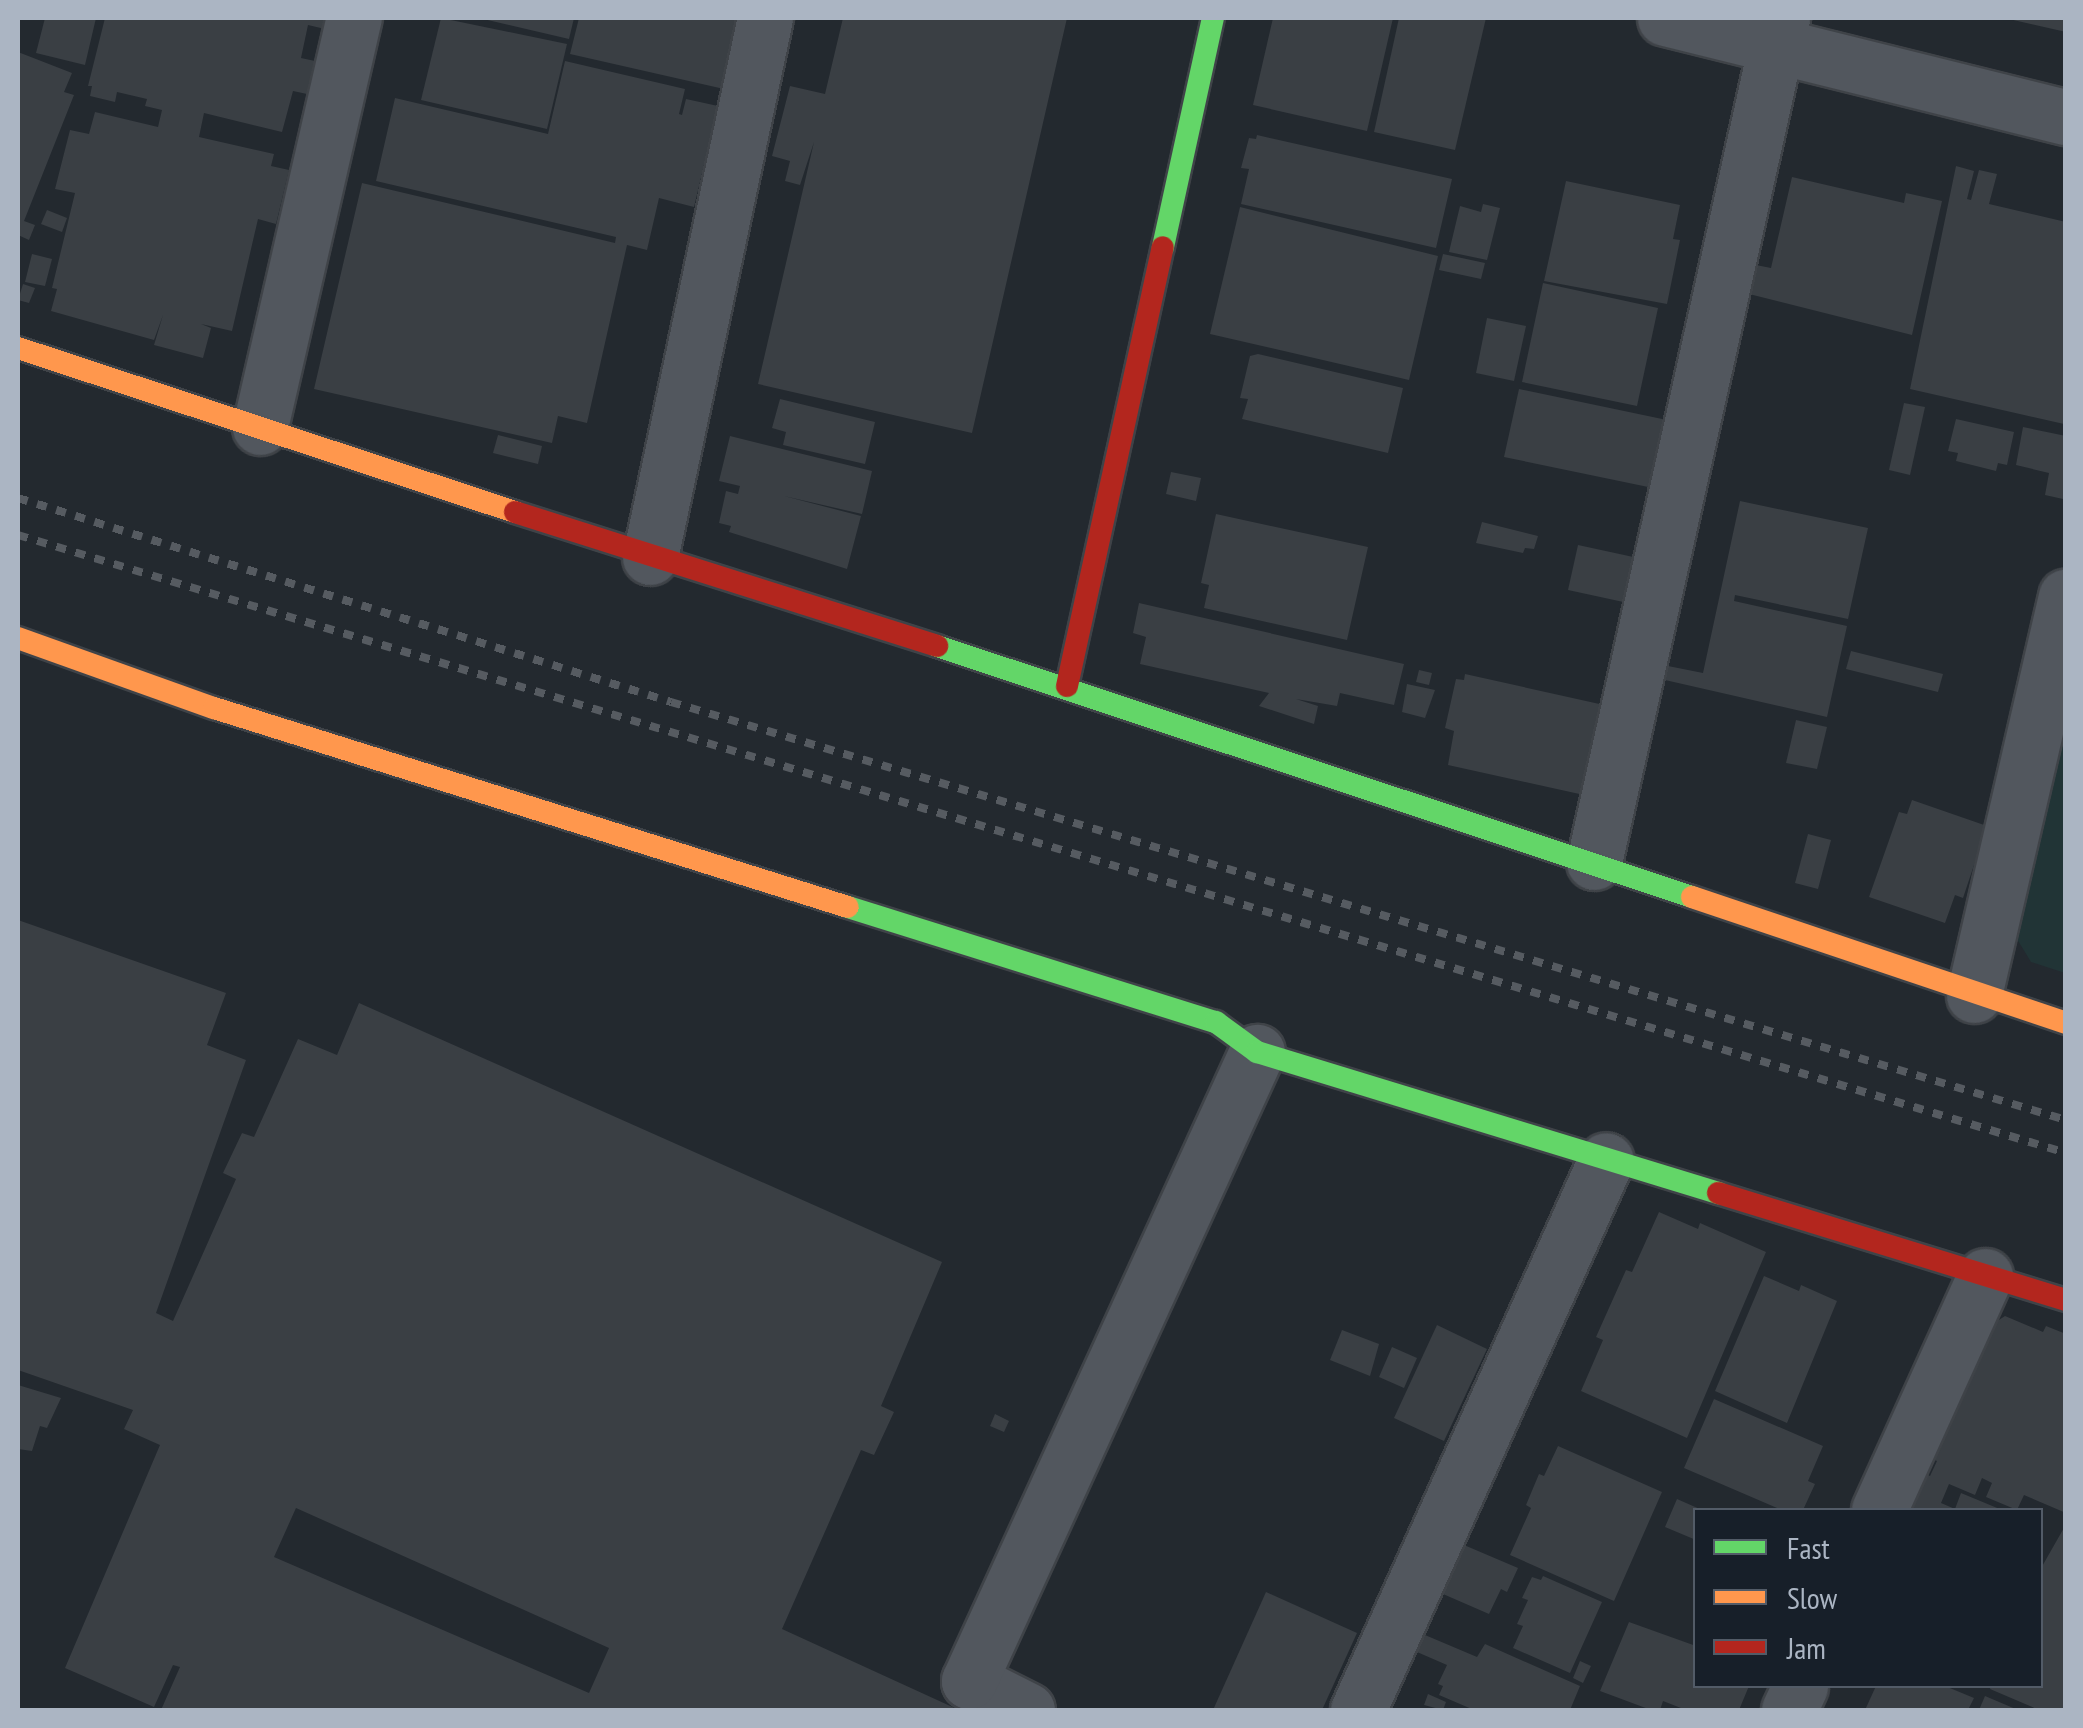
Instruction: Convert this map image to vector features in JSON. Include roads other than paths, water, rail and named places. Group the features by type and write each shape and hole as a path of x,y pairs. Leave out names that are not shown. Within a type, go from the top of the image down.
{"street":[{"path":"260,427 354,18"},
{"path":"650,557 765,18"},
{"path":"1066,686 1213,18"},
{"path":"1665,18 1779,32 2066,116"},
{"path":"1594,862 1779,32"},
{"path":"18,348 650,557 1066,686 2066,1023"},
{"path":"1974,995 2066,596"},
{"path":"18,638 214,708 1216,1022 1257,1052 2066,1300"},
{"path":"1027,1710 968,1681 1257,1052"},
{"path":"1358,1710 1606,1160"},
{"path":"1880,1508 1985,1276"}],"railway":[{"path":"18,498 671,702 2066,1120"},
{"path":"18,535 2066,1153"}]}
